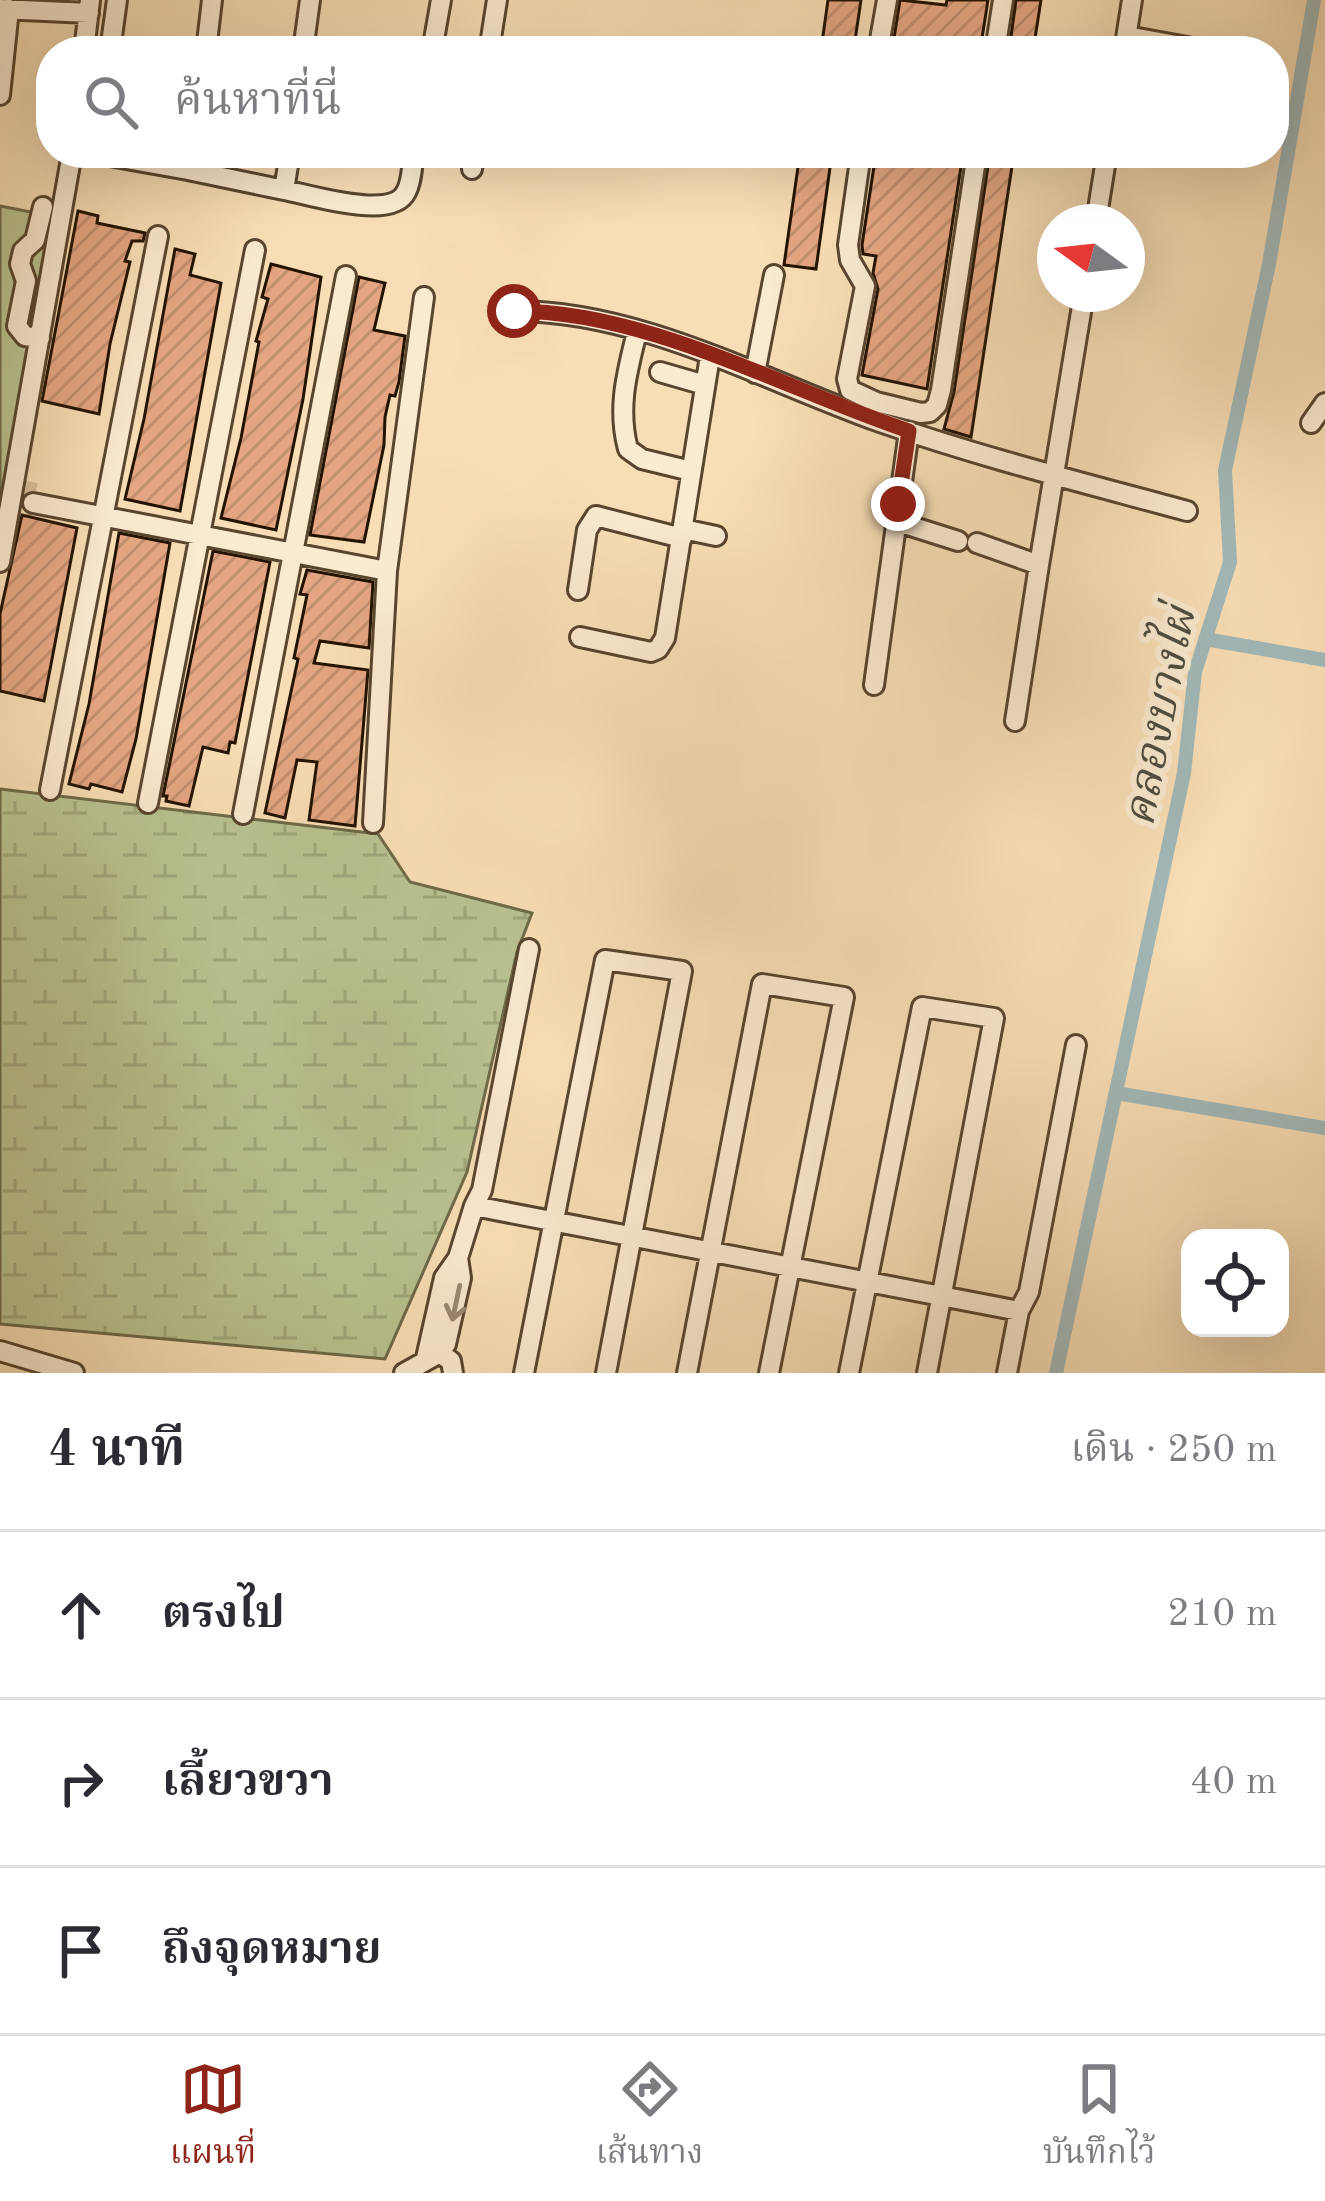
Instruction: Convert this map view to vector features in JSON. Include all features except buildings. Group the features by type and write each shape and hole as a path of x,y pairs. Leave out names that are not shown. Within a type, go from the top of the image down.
{"street":[{"path":"112,36 117,0"},
{"path":"208,36 212,0"},
{"path":"305,36 310,0"},
{"path":"435,36 441,0"},
{"path":"491,36 496,0"},
{"path":"881,36 887,0"},
{"path":"997,36 1003,0"},
{"path":"1126,36 1132,0"},
{"path":"0,95 4,9 90,7"},
{"path":"0,562 23,495 40,338 69,168"},
{"path":"209,168 284,190 380,208 396,203 406,193 411,168"},
{"path":"284,190 288,168"},
{"path":"858,168 848,245 850,260 865,286 847,379 850,390 859,396 921,413 937,405 975,168"},
{"path":"1099,204 1105,168"},
{"path":"40,338 25,336 17,326 26,281 20,264 23,251 35,240 43,207"},
{"path":"50,790 158,236"},
{"path":"148,803 255,250"},
{"path":"755,373 774,274"},
{"path":"243,814 346,276"},
{"path":"373,823 388,567 424,297"},
{"path":"514,311 577,317 637,332 909,431 1187,511"},
{"path":"1015,721 1081,312"},
{"path":"637,332 623,387 628,449 642,459 691,471"},
{"path":"580,638 642,651 658,649 664,638 710,356"},
{"path":"660,372 705,385"},
{"path":"1311,423 1325,403"},
{"path":"874,686 909,431"},
{"path":"23,495 388,567"},
{"path":"578,590 587,530 596,516 716,536"},
{"path":"895,521 1039,565"},
{"path":"406,1373 431,1352 444,1278 458,1258 482,1190 529,949"},
{"path":"524,1373 605,960 682,971 606,1373"},
{"path":"687,1373 762,984 844,998 769,1373"},
{"path":"849,1373 922,1007 994,1018 927,1373"},
{"path":"1007,1373 1019,1312 1028,1292 1076,1045"},
{"path":"474,1206 1019,1312"},
{"path":"0,1351 74,1373"},
{"path":"431,1352 451,1361 453,1373"}],"green space":[{"path":"0,206 56,217 0,510"},
{"path":"0,789 378,834 410,882 532,913 517,952 467,1172 385,1359 0,1324"}],"waterway":[{"name":"คลองบางไผ่","path":"1289,147 1314,0"},
{"name":"คลองบางไผ่","path":"1056,1373 1184,773 1195,672 1230,562 1225,470 1285,168"},
{"path":"1205,639 1325,660"},
{"path":"1116,1093 1325,1128"}],"tunnel":[{"path":"21,489 36,492"}],"route":[{"path":"514,311 577,317 679,344 909,431 898,504"}]}
